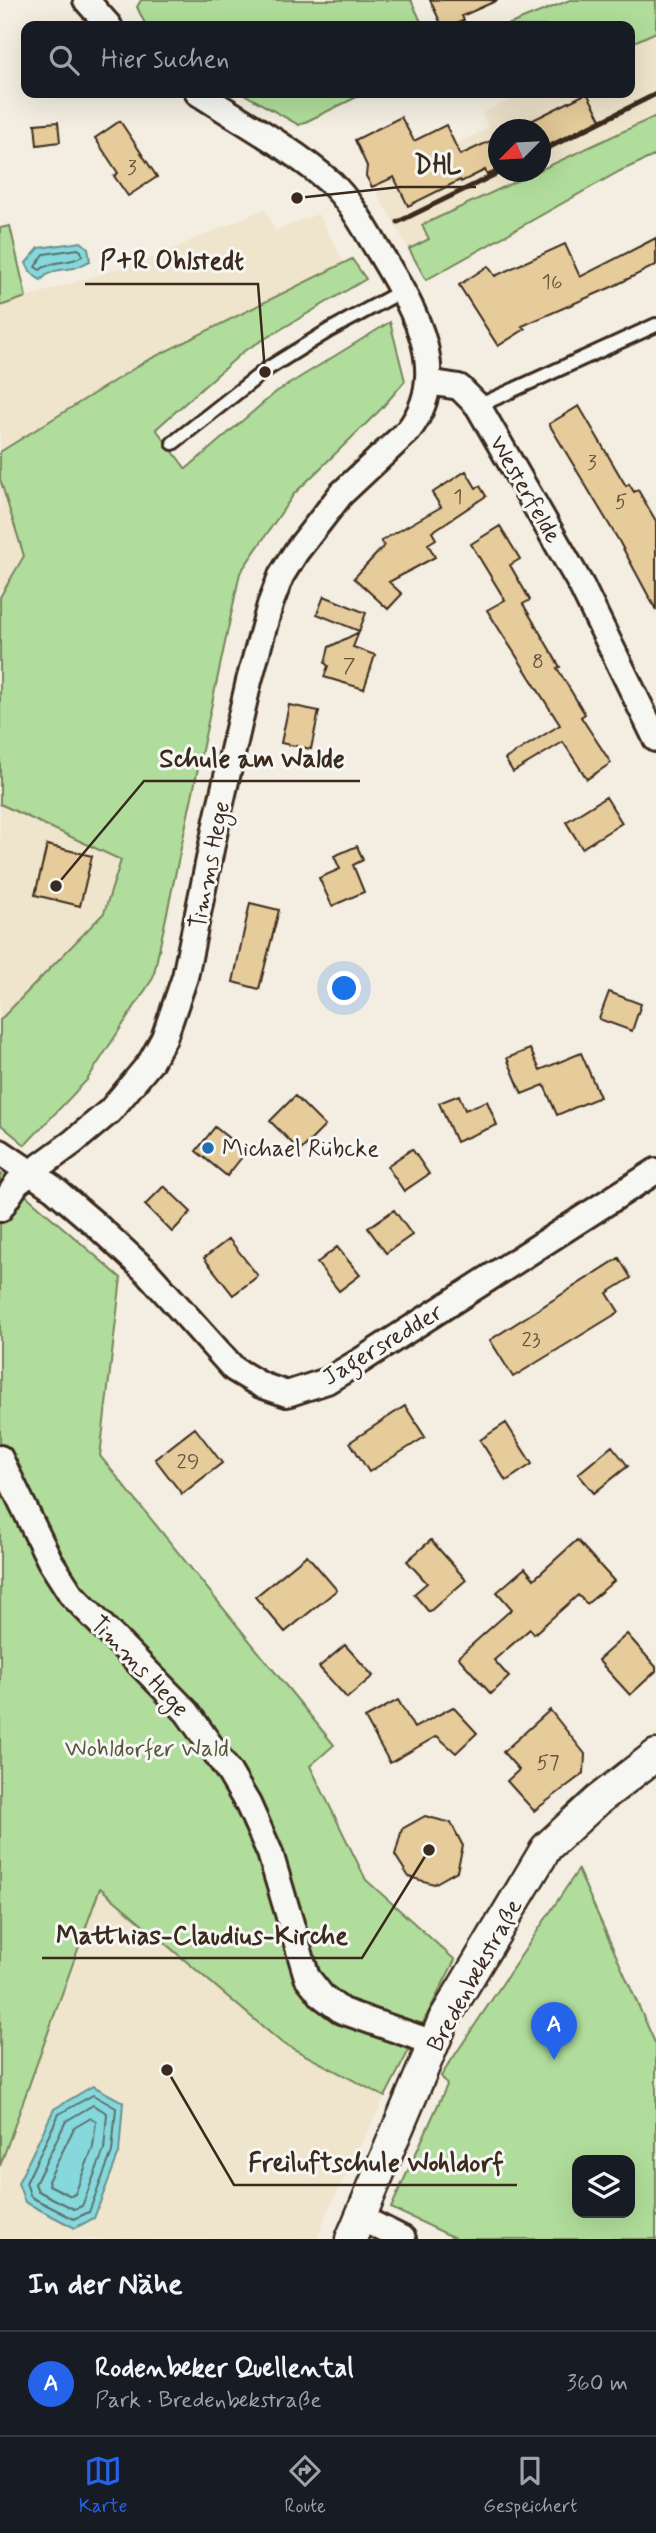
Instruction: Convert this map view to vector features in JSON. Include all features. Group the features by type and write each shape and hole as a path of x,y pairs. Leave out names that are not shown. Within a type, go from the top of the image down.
{"street":[{"path":"86,0 106,21"},
{"path":"111,21 112,0"},
{"path":"206,98 316,171 331,183 354,211 402,291 422,333 428,364 428,382"},
{"name":"Westerfelde","path":"428,382 459,387 478,406 581,585 656,739"},
{"name":"Timms Hege","path":"0,1209 17,1183 110,1111 150,1063 164,1038 185,977 248,681 281,576 341,494 391,448 417,419 428,382"},
{"name":"Jagersredder","path":"0,1152 31,1172 95,1224 146,1272 234,1369 261,1385 286,1394 327,1381 656,1171"},
{"name":"Timms Hege","path":"0,1458 50,1561 71,1594 187,1712 248,1804 270,1853 286,1900 302,1962 314,1987 341,2011 434,2043"},
{"name":"Bredenbekstraße","path":"356,2228 444,2019 547,1847 598,1800 656,1755"},
{"path":"356,2228 403,2239"}],"lane":[{"path":"173,443 267,369 328,331 402,291"},
{"path":"478,406 656,325"}],"shaded area":[{"path":"656,32 656,116 551,165 551,119 488,119 488,128 482,113 514,98 635,98 635,42"},
{"path":"488,128 488,182 516,182 423,225 429,239 409,249 373,186"},
{"path":"265,209 275,231 318,214 344,263 146,361 0,452 0,306 151,258"},
{"path":"0,479 24,556 0,597"},
{"path":"0,804 122,859 104,913 0,1020"},
{"path":"100,1888 282,2043 385,2097 326,2214 317,2239 0,2239 0,1956"}],"green space":[{"path":"141,0 411,0 421,21 144,21 137,7"},
{"path":"570,0 656,0 656,32 635,42 635,21 518,21"},
{"path":"251,98 355,98 299,125"},
{"path":"656,116 656,155 620,171 426,280 409,249 429,239 422,225 514,182 551,182 551,165"},
{"path":"10,226 26,297 0,306 0,228"},
{"path":"352,259 366,279 244,351 156,429 186,469 276,392 390,322 405,381 381,409 294,494 240,573 153,978 87,1080 25,1145 0,1124 0,1020 104,913 121,860 0,804 0,597 24,556 0,479 0,452 146,361"},
{"name":"Wohldorfer Wald","path":"0,1173 121,1278 100,1456 334,1745 310,1766 366,1880 455,1960 385,2097 282,2043 100,1888 0,2166"},
{"path":"578,1870 656,2045 656,2239 457,2239 391,2208 447,2085 441,2076"}],"water":[{"path":"81,242 88,248 90,261 78,267 53,272 41,280 32,273 26,263 39,248"},
{"path":"93,2086 123,2102 119,2153 94,2218 75,2228 25,2202 18,2183 54,2109"}],"building":[{"path":"430,0 498,0 462,16 464,20 462,21 440,21"},
{"path":"577,98 590,98 601,119 551,144 551,119 535,119"},
{"path":"401,117 414,141 446,125 460,155 488,142 488,174 485,170 408,206 394,177 372,187 366,176 367,166 355,140"},
{"path":"120,121 157,177 128,196 114,176 118,173 95,138"},
{"path":"58,122 60,142 37,145 35,124"},
{"path":"656,238 656,265 522,326 525,329 498,346 459,285 488,266 495,276 565,244 580,277"},
{"path":"579,406 626,486 629,484 634,492 638,490 656,521 656,610 619,541 549,424"},
{"path":"466,471 476,488 480,486 486,496 432,532 436,539 428,544 435,557 389,582 402,594 388,609 354,578 384,546 381,541 441,507 432,493"},
{"path":"500,526 520,559 510,565 530,600 523,604 585,714 581,717 611,763 587,779 563,742 513,772 505,759 560,725 487,610 505,600 471,544"},
{"path":"324,596 366,613 359,631 317,614"},
{"path":"359,632 353,647 375,655 364,689 324,677 328,666 325,663 329,647"},
{"path":"289,705 319,711 311,749 281,743"},
{"path":"606,797 622,823 582,848 566,822"},
{"path":"47,845 92,856 80,906 35,895"},
{"path":"357,846 363,860 353,865 364,892 332,906 319,878 340,869 334,856"},
{"path":"250,903 279,910 259,989 233,982"},
{"path":"609,992 641,1004 632,1031 599,1019"},
{"path":"530,1049 540,1070 581,1053 600,1097 557,1115 544,1085 522,1094 507,1058"},
{"path":"459,1095 465,1110 487,1101 497,1125 456,1142 439,1103"},
{"path":"295,1096 325,1126 300,1151 270,1121"},
{"path":"215,1127 246,1152 227,1176 196,1151"},
{"path":"412,1149 429,1174 404,1191 387,1166"},
{"path":"164,1186 191,1212 172,1232 145,1205"},
{"path":"394,1210 412,1235 386,1253 368,1228"},
{"path":"229,1239 258,1276 233,1295 204,1258"},
{"path":"337,1247 360,1275 339,1291 317,1263"},
{"path":"619,1258 631,1278 607,1293 619,1312 513,1377 490,1340"},
{"path":"405,1406 425,1437 369,1472 350,1442"},
{"path":"506,1423 532,1464 506,1481 480,1440"},
{"path":"195,1428 222,1463 182,1494 155,1459"},
{"path":"612,1446 628,1466 594,1493 578,1474"},
{"path":"431,1540 466,1580 429,1612 414,1594 427,1583 407,1561"},
{"path":"577,1540 614,1581 587,1604 578,1595 534,1634 530,1629 494,1660 509,1677 491,1694 458,1657 512,1609 497,1592 525,1568 534,1579"},
{"path":"307,1555 337,1590 285,1632 255,1597"},
{"path":"627,1634 656,1667 656,1671 630,1695 598,1660"},
{"path":"345,1645 373,1676 347,1698 319,1667"},
{"path":"398,1700 414,1728 453,1707 477,1733 456,1753 437,1736 390,1763 365,1718"},
{"path":"550,1710 585,1754 584,1773 534,1811 507,1781 519,1770 503,1752"},
{"path":"425,1816 451,1823 463,1846 457,1871 434,1884 409,1877 395,1855 402,1829"}],"railway":[{"path":"551,146 656,94"},
{"path":"398,222 488,178"}],"place":[{"name":"DHL","path":"297,198"},
{"name":"P+R Ohlstedt","path":"265,372"},
{"name":"Schule am Walde","path":"56,886"},
{"name":"Michael Rübcke","path":"208,1148"},
{"name":"Matthias-Claudius-Kirche","path":"429,1850"},
{"name":"Rodenbeker Quellental","path":"554,2060"},
{"name":"Freiluftschule Wohldorf","path":"167,2070"}]}
